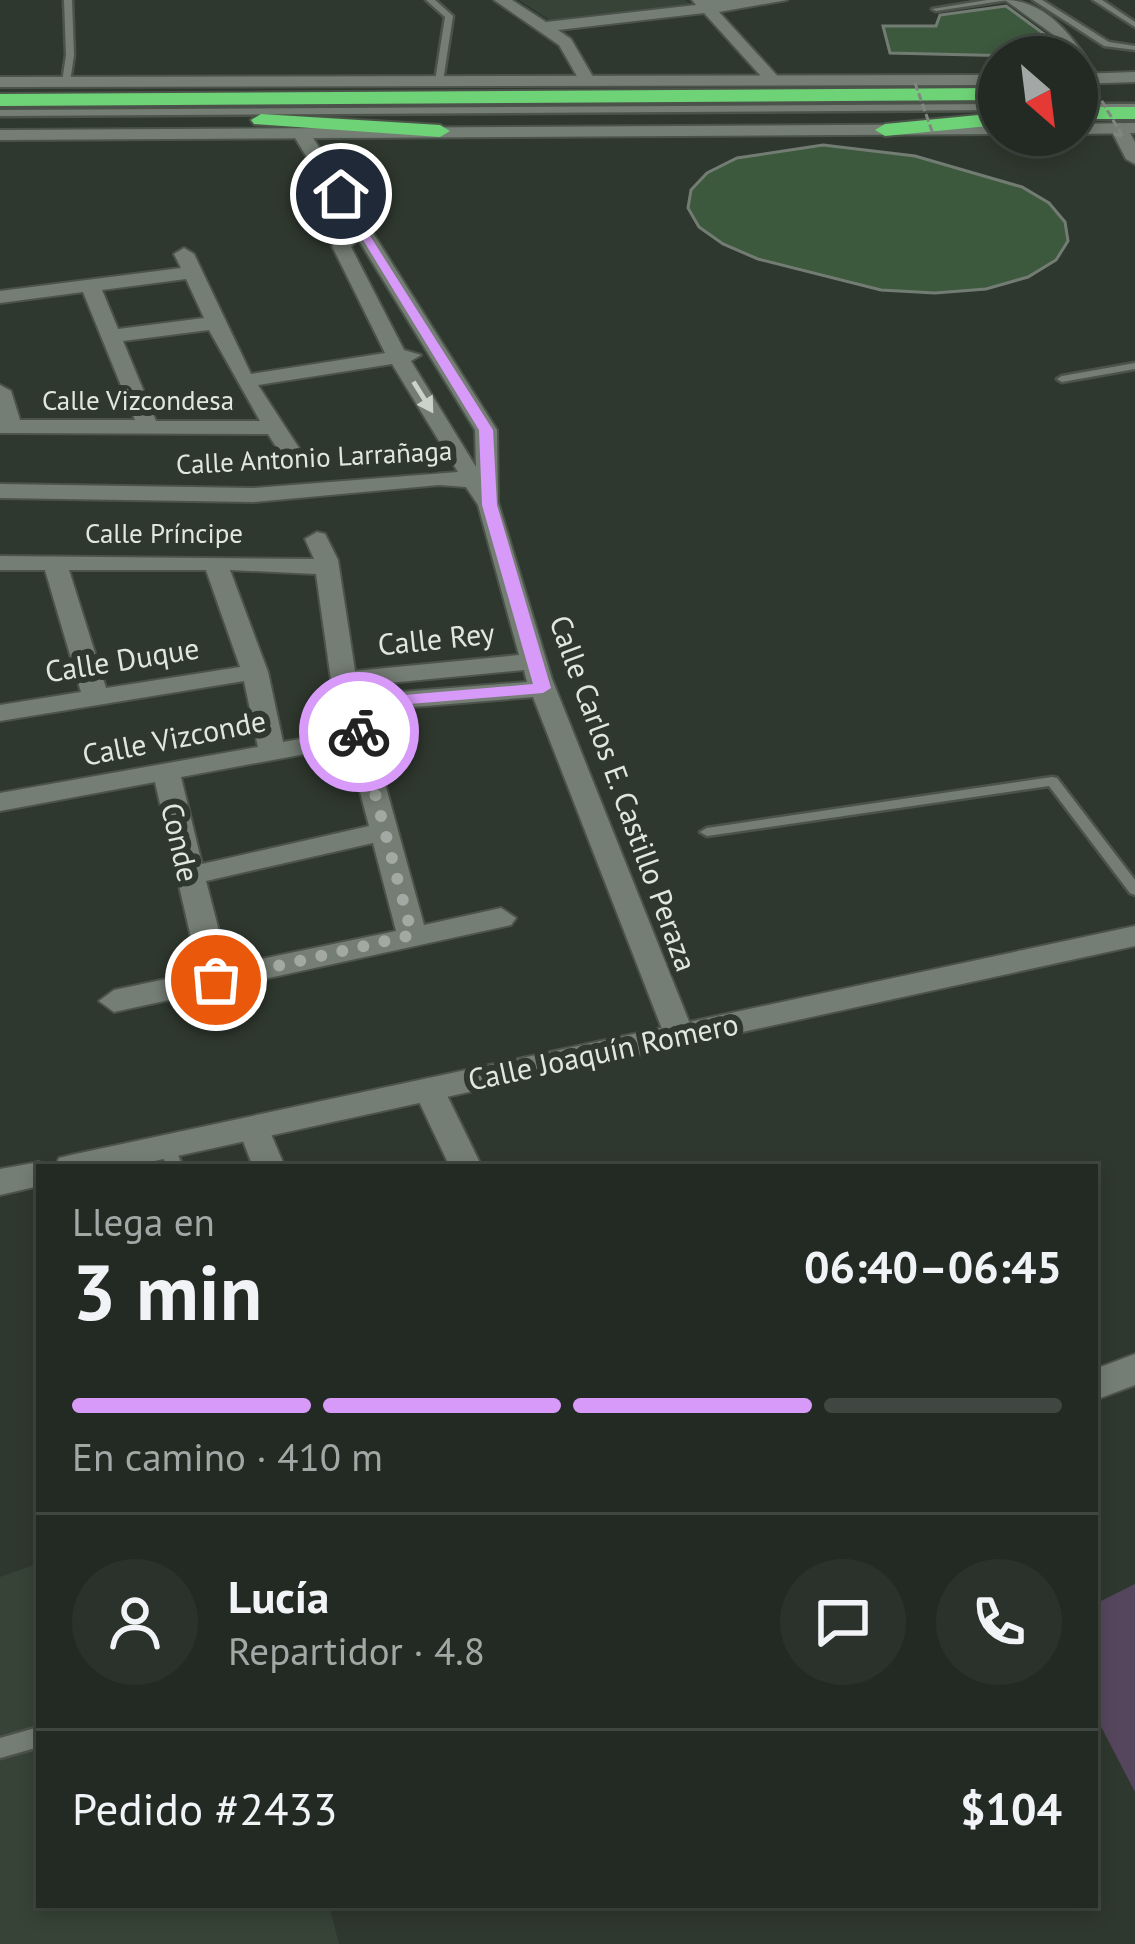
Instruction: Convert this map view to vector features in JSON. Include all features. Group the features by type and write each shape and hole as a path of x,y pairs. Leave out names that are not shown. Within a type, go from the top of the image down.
{"highway":[{"path":"66,82 267,98"},
{"path":"550,96 722,82"},
{"path":"0,101 550,96 978,106"},
{"path":"1098,102 1130,114"},
{"path":"0,115 216,118 978,106"},
{"path":"886,130 978,110"},
{"path":"216,118 440,131"}],"street":[{"path":"502,0 565,42 588,82"},
{"path":"546,27 705,4 779,0"},
{"path":"1009,0 1060,36"},
{"path":"705,4 774,82"},
{"path":"1098,89 1135,77"},
{"path":"0,82 978,80"},
{"path":"1098,123 1130,114 1135,159"},
{"path":"0,135 978,129"},
{"name":"Calle Carlos E. Castillo Peraza","path":"302,133 486,430 482,489"},
{"name":"Calle Carlos E. Castillo Peraza","path":"361,224 341,246 393,349 482,489 538,675 680,1034"},
{"path":"0,297 90,285 188,263 241,374 287,448"},
{"path":"90,285 148,427"},
{"path":"111,336 215,323"},
{"path":"241,374 431,344"},
{"path":"0,391 5,426"},
{"name":"Calle Vizcondesa","path":"5,426 275,428"},
{"name":"Calle Antonio Larrañaga","path":"0,491 253,495 440,478 482,489"},
{"path":"317,539 327,569 348,692 412,935"},
{"name":"Calle Príncipe","path":"0,563 299,563 327,569"},
{"path":"56,563 95,696"},
{"path":"215,563 256,672 272,752"},
{"name":"Calle Duque","path":"0,713 256,672"},
{"name":"Calle Rey","path":"348,692 538,675"},
{"name":"Calle Vizconde","path":"0,802 360,736"},
{"name":"Conde","path":"166,773 216,980"},
{"path":"188,876 385,831"},
{"path":"114,1001 501,918"},
{"name":"Calle Joaquín Romero","path":"101,1164 171,1157 254,1128 1135,936"},
{"path":"429,1089 465,1164"},
{"path":"254,1128 268,1164"},
{"path":"0,1182 36,1175"},
{"path":"1098,1384 1135,1369"}],"lane":[{"path":"66,82 68,0"},
{"path":"430,0 449,16 439,81"},
{"path":"936,9 1009,0"},
{"path":"1037,0 1107,44"},
{"path":"1097,0 1135,25"},
{"path":"1098,44 1131,48 1135,61"},
{"path":"0,101 978,106"},
{"path":"0,115 978,106"},
{"path":"1062,379 1135,366"},
{"path":"707,832 1052,781 1135,890"},
{"path":"0,1748 36,1738"}],"path":[{"path":"915,83 933,134"},
{"path":"1098,94 1123,137 1130,114"}],"shaded area":[{"path":"519,0 685,0 692,5 553,22"},
{"path":"36,1564 36,1908 330,1908 339,1944 0,1944 0,1577"},
{"path":"1135,1584 1135,1792 1098,1721 1098,1602"}],"building":[{"path":"1006,6 1047,36 978,36 978,55 890,53 883,26 936,26 940,15"},
{"path":"823,145 915,156 1022,187 1049,203 1065,222 1068,241 1056,260 1028,277 986,289 881,290 758,259 699,227 688,208 691,190 707,173 737,158"}],"way so far":[{"path":"216,980 412,935 359,732"}],"route":[{"path":"341,194 486,430 490,505 543,688 351,704 359,732"}]}
